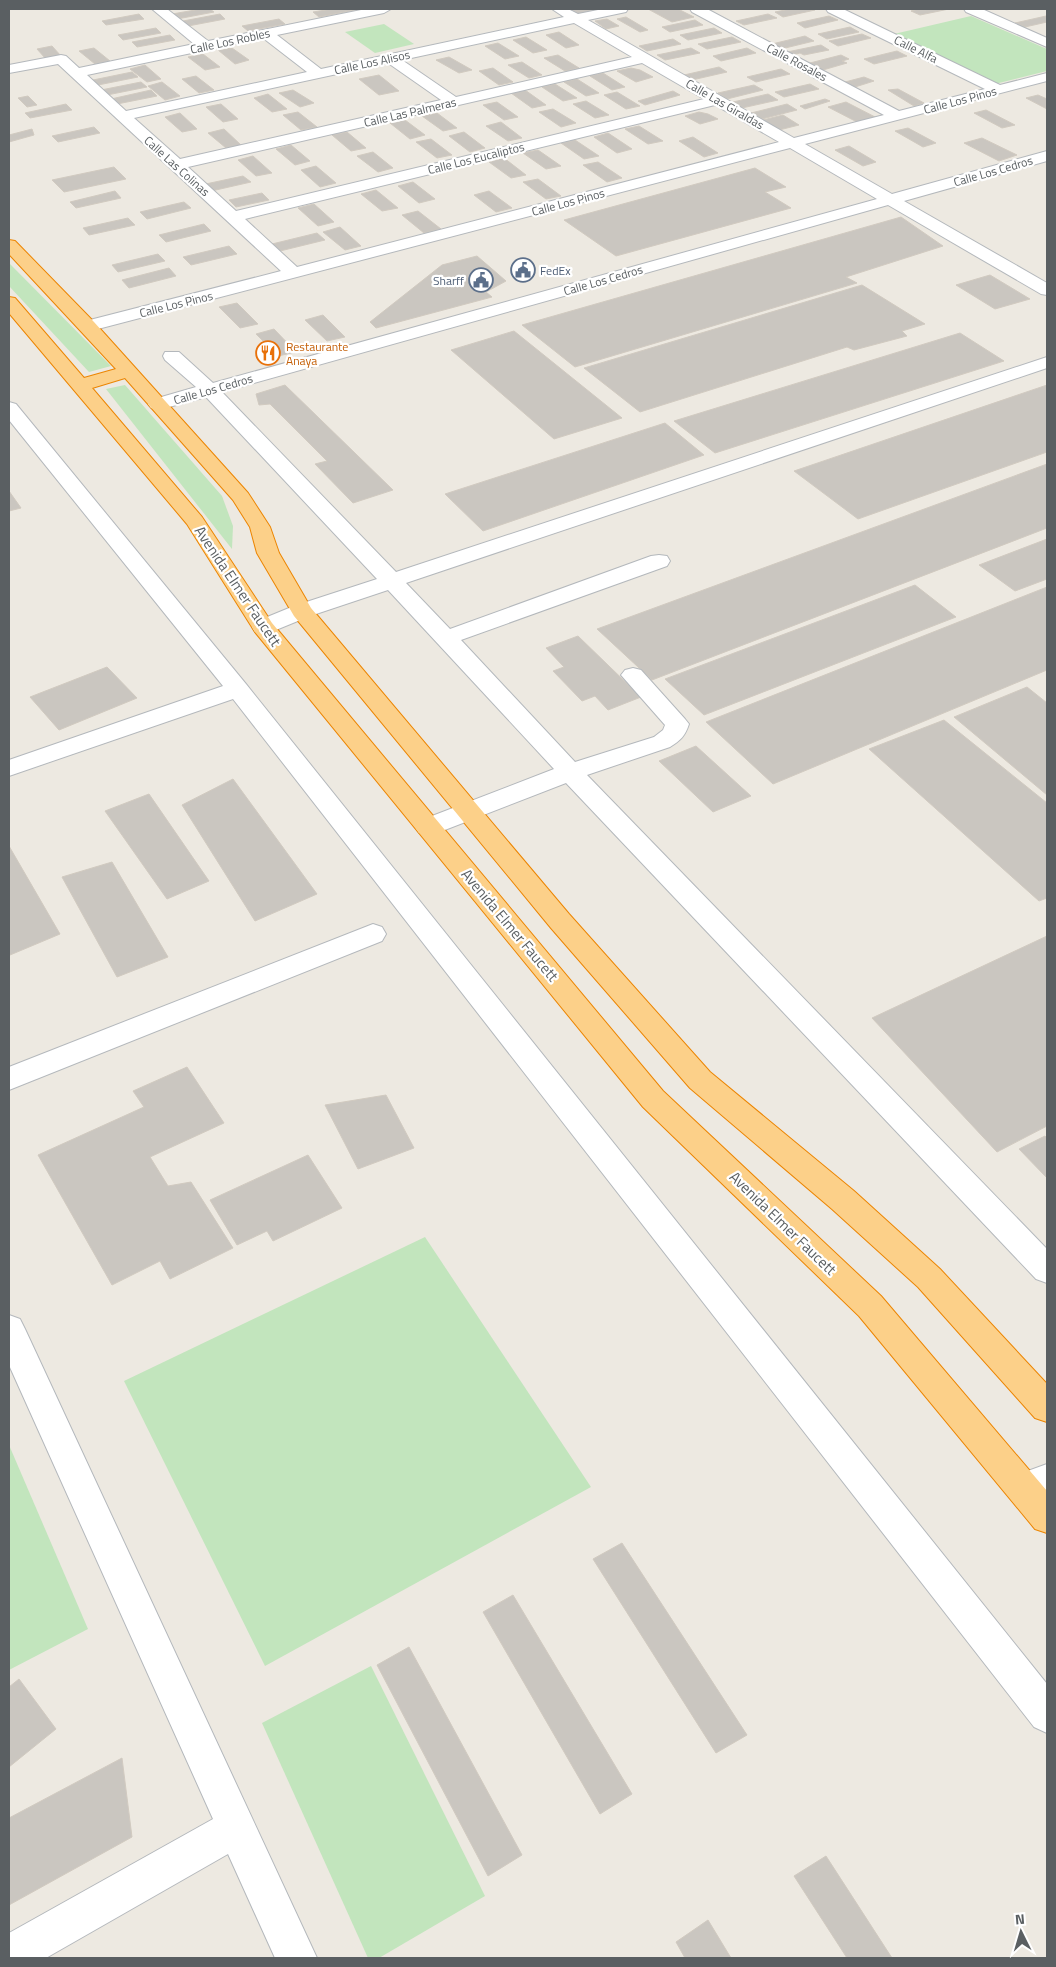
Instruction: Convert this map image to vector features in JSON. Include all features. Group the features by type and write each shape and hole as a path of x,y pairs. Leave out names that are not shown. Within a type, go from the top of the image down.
{"highway":[{"path":"9,245 88,326 241,497 260,527 268,553 302,611 560,921 700,1080 843,1200 929,1278 1047,1407"},
{"name":"Avenida Elmer Faucett","path":"10,303 195,521 263,627 653,1098 870,1306 1035,1484 1047,1517"},
{"path":"81,385 129,372"}],"street":[{"path":"159,9 205,46"},
{"name":"Calle Los Robles","path":"76,73 384,9"},
{"name":"Calle Las Giraldas","path":"559,9 892,199 1047,290"},
{"name":"Calle Los Alisos","path":"122,116 621,9"},
{"name":"Calle Rosales","path":"697,9 897,116"},
{"name":"Calle Alfa","path":"833,9 999,90"},
{"path":"972,9 1047,43"},
{"path":"294,14 308,25"},
{"path":"265,33 318,74"},
{"path":"390,58 454,102"},
{"name":"Calle Las Palmeras","path":"176,165 644,58"},
{"name":"Calle Las Colinas","path":"9,69 61,59 294,273"},
{"name":"Calle Los Pinos","path":"88,326 1047,77"},
{"name":"Calle Los Eucaliptos","path":"233,217 718,100"},
{"name":"Calle Los Cedros","path":"158,404 1047,156"},
{"path":"172,356 210,390 446,638 570,772 821,1016 1047,1270"},
{"path":"263,627 302,611 1047,362"},
{"path":"9,408 238,689 1047,1714"},
{"path":"446,638 659,561"},
{"path":"428,827 570,772 662,742 674,734 677,724 633,675"},
{"path":"9,768 238,689"},
{"path":"9,1078 373,934"},
{"path":"9,1328 296,1958"},
{"path":"9,1956 236,1828"}],"green space":[{"path":"971,16 1047,49 1047,71 995,84 894,34"},
{"path":"384,24 414,44 375,53 345,32"},
{"path":"9,263 111,366 89,372 9,286"},
{"path":"125,385 222,496 233,526 232,549 106,389"},
{"path":"425,1237 591,1487 265,1666 124,1381"},
{"path":"9,1445 88,1629 9,1670"},
{"path":"371,1666 485,1896 379,1958 368,1958 262,1723"}],"building":[{"path":"210,9 214,12 177,19 172,14"},
{"path":"332,9 355,10 319,17 313,12"},
{"path":"570,9 604,9 580,14"},
{"path":"648,9 678,9 694,17 672,22"},
{"path":"790,9 815,10 783,17 775,12"},
{"path":"919,9 949,9 920,15 911,11"},
{"path":"139,14 144,19 106,25 102,21"},
{"path":"220,14 225,19 188,26 183,21"},
{"path":"768,14 777,18 744,25 736,21"},
{"path":"829,16 838,20 805,28 797,23"},
{"path":"1046,16 1047,22 1025,27 1015,23"},
{"path":"626,17 648,30 640,32 617,19"},
{"path":"279,19 285,24 248,31 242,26"},
{"path":"607,19 619,26 606,29 595,21"},
{"path":"695,20 703,25 670,32 662,27"},
{"path":"850,27 859,32 827,39 818,34"},
{"path":"156,28 161,33 123,40 118,35"},
{"path":"714,28 722,33 688,40 680,35"},
{"path":"559,32 579,45 566,48 546,35"},
{"path":"862,34 871,38 838,46 829,41"},
{"path":"170,35 175,40 137,47 132,42"},
{"path":"805,36 814,41 781,49 772,44"},
{"path":"526,37 547,50 533,53 513,40"},
{"path":"732,37 741,42 707,49 698,44"},
{"path":"673,39 681,44 647,51 639,46"},
{"path":"498,43 519,56 505,59 485,46"},
{"path":"821,45 829,50 804,55 800,53 792,55 787,52"},
{"path":"52,46 61,56 45,58 37,49"},
{"path":"94,48 110,61 95,64 79,51"},
{"path":"232,48 249,60 235,64 218,50"},
{"path":"691,48 700,53 665,60 657,55"},
{"path":"747,48 756,53 721,61 713,56"},
{"path":"897,51 907,56 874,64 864,59"},
{"path":"203,54 220,67 205,70 188,57"},
{"path":"558,55 579,68 565,71 544,58"},
{"path":"841,55 849,59 842,61 847,63 823,70 810,63"},
{"path":"449,57 472,70 459,73 436,60"},
{"path":"522,62 542,75 529,78 508,65"},
{"path":"145,65 161,79 147,82 130,69"},
{"path":"719,67 727,72 692,80 684,75"},
{"path":"493,68 513,82 499,85 479,71"},
{"path":"631,68 640,70 653,77 636,82 617,71"},
{"path":"781,69 790,74 756,82 747,77"},
{"path":"132,72 138,77 98,85 93,80"},
{"path":"603,73 625,87 612,90 590,76"},
{"path":"379,75 399,91 379,95 359,79"},
{"path":"196,76 214,90 199,93 182,79"},
{"path":"864,77 874,81 855,87 845,82"},
{"path":"577,79 599,93 586,96 564,82"},
{"path":"141,82 147,87 107,95 101,90"},
{"path":"162,82 180,96 165,100 148,86"},
{"path":"555,84 577,98 563,101 542,87"},
{"path":"810,84 819,89 784,97 775,92"},
{"path":"754,85 763,90 727,99 718,93"},
{"path":"898,89 924,103 914,106 888,90"},
{"path":"151,90 157,96 117,104 111,99"},
{"path":"293,90 314,103 300,107 279,93"},
{"path":"525,90 546,105 532,108 511,93"},
{"path":"673,91 680,95 645,105 638,101"},
{"path":"617,92 640,106 626,109 604,95"},
{"path":"268,94 287,109 272,112 254,98"},
{"path":"768,94 778,100 742,108 733,102"},
{"path":"1038,95 1047,99 1047,109 1026,98"},
{"path":"28,96 37,105 27,107 18,98"},
{"path":"825,99 830,101 805,109 800,106"},
{"path":"586,101 609,115 595,118 573,104"},
{"path":"497,102 518,117 504,120 483,105"},
{"path":"846,102 877,118 859,123 828,107"},
{"path":"66,104 72,110 30,118 25,113"},
{"path":"221,104 238,119 223,122 206,107"},
{"path":"787,104 797,110 762,119 751,113"},
{"path":"553,109 576,123 561,127 539,112"},
{"path":"986,110 1015,125 1002,128 974,113"},
{"path":"298,112 317,127 301,130 283,115"},
{"path":"699,112 718,119 700,124 685,116"},
{"path":"180,113 197,129 182,132 165,117"},
{"path":"437,113 457,128 443,131 422,116"},
{"path":"783,115 799,125 779,130 763,120"},
{"path":"405,120 425,135 410,139 390,123"},
{"path":"501,122 522,138 508,141 486,126"},
{"path":"639,126 663,141 648,144 625,129"},
{"path":"94,127 100,133 58,142 52,136"},
{"path":"908,128 936,143 923,147 895,131"},
{"path":"32,129 34,135 9,142 9,135"},
{"path":"224,129 241,145 226,148 208,133"},
{"path":"347,132 366,148 351,151 332,135"},
{"path":"464,132 485,148 470,152 449,136"},
{"path":"608,133 632,149 617,153 594,137"},
{"path":"693,137 718,153 704,157 679,141"},
{"path":"982,138 1017,155 999,161 964,143"},
{"path":"431,139 452,155 437,158 416,142"},
{"path":"575,140 599,156 584,159 561,143"},
{"path":"291,145 310,161 295,165 276,149"},
{"path":"849,146 876,162 863,166 835,150"},
{"path":"538,150 561,166 546,169 523,153"},
{"path":"373,152 393,168 378,172 357,156"},
{"path":"253,156 272,173 256,176 238,160"},
{"path":"504,158 526,175 511,178 489,162"},
{"path":"598,162 622,178 607,182 583,165"},
{"path":"316,166 336,183 320,187 301,170"},
{"path":"114,167 126,179 64,192 52,180"},
{"path":"755,168 786,187 765,192 791,208 616,256 564,220"},
{"path":"243,176 251,182 207,192 201,185"},
{"path":"538,179 561,196 546,199 523,182"},
{"path":"413,182 435,199 419,203 398,186"},
{"path":"376,190 398,208 382,211 361,194"},
{"path":"115,191 121,198 76,208 70,202"},
{"path":"489,191 512,208 496,212 474,195"},
{"path":"262,193 269,200 236,207 229,200"},
{"path":"184,202 191,208 147,219 140,212"},
{"path":"314,204 334,222 318,226 298,208"},
{"path":"418,211 441,229 424,233 402,215"},
{"path":"901,217 943,246 846,277 857,283 575,367 522,325"},
{"path":"128,218 135,225 89,235 83,228"},
{"path":"204,224 211,231 166,242 159,235"},
{"path":"340,227 361,246 345,250 323,232"},
{"path":"317,233 325,240 280,251 272,244"},
{"path":"229,246 237,254 191,265 183,257"},
{"path":"158,254 165,261 118,272 112,265"},
{"path":"477,256 506,281 486,292 492,297 376,328 370,322 442,265"},
{"path":"169,268 176,276 129,288 122,280"},
{"path":"990,275 1030,299 995,309 956,285"},
{"path":"862,285 925,324 902,331 907,336 854,350 847,347 640,412 584,368"},
{"path":"237,303 258,324 240,328 219,307"},
{"path":"323,315 345,337 327,341 305,320"},
{"path":"274,329 296,352 278,356 256,334"},
{"path":"514,331 622,418 554,439 451,350"},
{"path":"960,333 1004,361 715,453 674,421"},
{"path":"285,385 393,490 353,503 315,464 327,461 270,404 259,405 256,394"},
{"path":"1047,385 1047,452 858,519 794,471"},
{"path":"665,423 704,455 483,531 445,494"},
{"path":"1047,464 1047,528 652,680 597,629"},
{"path":"9,491 21,508 9,511"},
{"path":"1047,539 1047,579 1015,591 979,565"},
{"path":"915,585 956,617 704,715 665,679"},
{"path":"1047,587 1047,670 773,784 706,722"},
{"path":"578,636 641,697 608,710 595,696 582,701 553,671 564,667 546,648"},
{"path":"107,667 137,698 59,730 30,697"},
{"path":"1027,687 1047,703 1047,795 954,717"},
{"path":"944,720 1047,803 1047,898 1039,901 869,749"},
{"path":"696,746 751,796 713,812 659,761"},
{"path":"233,779 317,894 255,921 182,805"},
{"path":"149,794 209,881 167,899 105,811"},
{"path":"9,846 60,934 10,955 9,952"},
{"path":"112,862 168,957 117,977 62,877"},
{"path":"1047,936 1047,1126 997,1152 872,1018"},
{"path":"187,1067 224,1123 150,1157 168,1186 191,1182 233,1248 170,1279 160,1261 112,1285 38,1155 144,1107 133,1091"},
{"path":"386,1095 414,1148 358,1169 325,1105"},
{"path":"1045,1136 1047,1138 1047,1178 1019,1149"},
{"path":"308,1155 342,1208 273,1241 267,1231 237,1245 210,1200"},
{"path":"622,1543 747,1735 716,1753 593,1559"},
{"path":"513,1595 632,1794 600,1814 483,1612"},
{"path":"409,1647 522,1855 488,1876 377,1665"},
{"path":"19,1679 56,1729 9,1767 9,1687"},
{"path":"122,1758 132,1837 9,1905 9,1818"},
{"path":"826,1856 892,1958 847,1958 794,1876"},
{"path":"708,1920 731,1958 685,1958 676,1942"}],"place":[{"name":"FedEx","path":"523,270"},
{"name":"Sharff","path":"481,280"},
{"name":"Restaurante Anaya","path":"268,353"}]}
